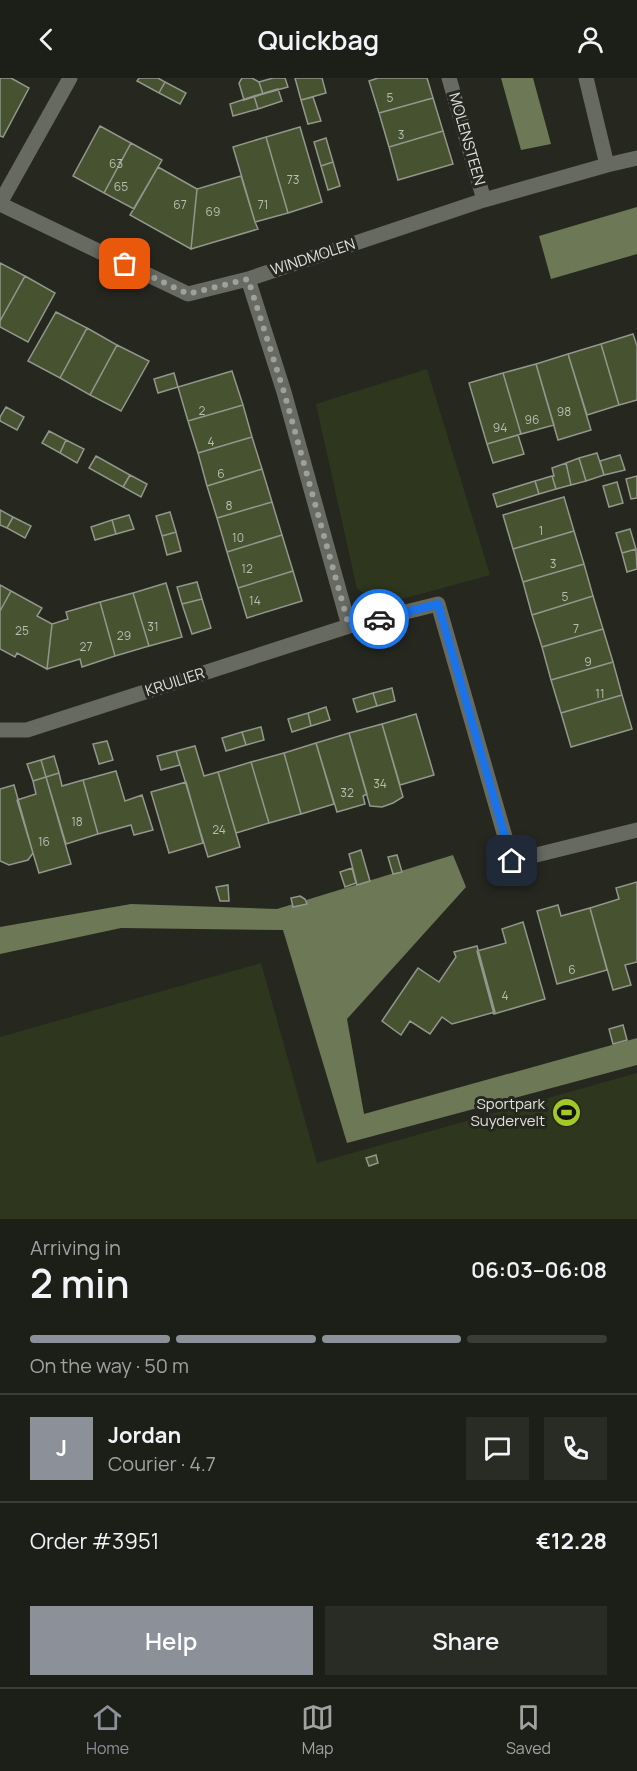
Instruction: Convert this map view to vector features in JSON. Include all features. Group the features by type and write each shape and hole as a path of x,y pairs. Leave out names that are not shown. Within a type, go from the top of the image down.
{"street":[{"path":"0,204 70,78"},
{"name":"MOLENSTEEN","path":"449,78 484,200"},
{"path":"586,78 607,165"},
{"name":"WINDMOLEN","path":"0,204 188,294 248,279 484,200 637,158"},
{"path":"248,279 284,392 349,626"},
{"name":"KRUILIER","path":"0,730 27,730 349,626 438,604 512,861 637,830"}],"shaded area":[{"path":"501,78 533,78 551,144 521,150"},
{"path":"637,207 637,254 551,279 539,236"},
{"path":"427,369 490,575 384,604 357,589 316,404"},
{"path":"453,855 466,887 347,1019 364,1114 637,1038 637,1065 347,1143 283,930 121,928 0,954 0,927 131,904 277,909"},
{"path":"261,963 317,1163 637,1073 637,1219 0,1219 0,1037"}],"building":[{"path":"0,78 11,78 29,88 3,137 0,136"},
{"path":"139,78 158,78 165,82 159,93 137,81"},
{"path":"242,78 252,78 259,82 263,94 244,100 239,83"},
{"path":"273,78 285,78 288,87 263,94 259,82"},
{"path":"295,78 322,78 326,93 301,100"},
{"path":"378,78 427,78 433,98 379,113 369,81"},
{"path":"165,82 186,93 180,104 159,93"},
{"path":"278,89 282,101 258,109 254,96"},
{"path":"254,96 258,109 233,116 230,104"},
{"path":"313,97 321,121 308,124 301,100"},
{"path":"433,98 443,131 389,147 379,113"},
{"path":"100,126 131,143 104,193 73,176"},
{"path":"300,127 322,202 288,213 266,137"},
{"path":"443,131 453,164 398,180 389,147"},
{"path":"266,137 288,213 255,222 233,147"},
{"path":"326,138 333,162 321,166 314,142"},
{"path":"131,143 162,160 134,209 104,193"},
{"path":"333,162 340,186 328,190 321,166"},
{"path":"158,167 197,189 191,249 130,215"},
{"path":"241,176 258,229 191,249 197,189"},
{"path":"0,263 25,276 0,321"},
{"path":"25,276 55,293 28,342 0,327 0,321"},
{"path":"56,312 87,328 60,378 28,361"},
{"path":"87,328 117,345 90,395 60,378"},
{"path":"633,334 637,346 637,400 619,405 601,344"},
{"path":"601,344 619,405 587,415 568,354"},
{"path":"117,345 149,361 121,411 90,395"},
{"path":"568,354 591,430 558,440 536,364"},
{"path":"536,364 554,425 521,434 503,373"},
{"path":"232,371 243,405 188,421 178,387"},
{"path":"174,373 178,387 158,393 154,379"},
{"path":"503,373 521,434 487,444 469,383"},
{"path":"243,405 252,437 198,453 188,421"},
{"path":"6,407 24,417 17,430 0,421"},
{"path":"49,431 66,440 60,453 42,443"},
{"path":"518,435 524,454 493,463 487,444"},
{"path":"252,437 262,469 207,486 198,453"},
{"path":"66,440 84,449 77,463 60,453"},
{"path":"597,453 604,475 586,481 579,458"},
{"path":"620,455 625,470 604,475 600,461"},
{"path":"96,456 130,475 123,487 89,468"},
{"path":"579,458 586,481 571,485 566,463"},
{"path":"566,463 571,485 556,489 552,468"},
{"path":"262,469 272,502 217,518 207,486"},
{"path":"130,475 147,484 141,497 123,487"},
{"path":"552,476 556,489 539,494 535,481"},
{"path":"637,476 637,498 631,499 626,479"},
{"path":"535,481 539,494 497,507 493,494"},
{"path":"617,482 623,503 609,507 603,486"},
{"path":"564,497 574,531 513,549 503,515"},
{"path":"272,502 282,535 227,552 217,518"},
{"path":"0,510 13,517 7,528 0,525"},
{"path":"170,512 176,532 162,536 156,516"},
{"path":"129,515 134,529 116,534 112,520"},
{"path":"13,517 31,526 25,538 7,528"},
{"path":"112,520 116,534 95,540 91,527"},
{"path":"630,529 636,549 622,553 616,533"},
{"path":"574,531 584,564 523,582 513,549"},
{"path":"176,532 181,551 167,555 162,536"},
{"path":"282,535 293,571 238,588 227,552"},
{"path":"636,549 637,569 627,572 622,553"},
{"path":"584,564 593,596 532,615 523,582"},
{"path":"293,571 302,601 247,618 238,588"},
{"path":"197,582 202,599 182,604 177,587"},
{"path":"166,583 182,637 149,646 133,593"},
{"path":"0,585 11,591 0,611"},
{"path":"11,591 42,608 37,616 52,624 47,669 17,653 15,657 0,649 0,611"},
{"path":"133,593 149,646 115,656 100,602"},
{"path":"593,596 603,629 542,647 532,615"},
{"path":"202,599 211,628 192,634 182,604"},
{"path":"100,602 115,656 82,667 80,659 47,669 52,624 68,619 66,612"},
{"path":"603,629 613,662 551,680 542,647"},
{"path":"613,662 622,695 561,713 551,680"},
{"path":"392,688 395,701 377,706 373,693"},
{"path":"373,693 377,706 357,712 353,699"},
{"path":"622,695 632,729 571,747 561,713"},
{"path":"326,707 330,720 311,726 308,713"},
{"path":"308,713 311,726 292,732 288,719"},
{"path":"416,714 434,775 400,785 382,724"},
{"path":"382,724 403,797 382,807 370,806 349,733"},
{"path":"261,727 264,740 246,745 242,732"},
{"path":"242,732 246,745 226,751 222,738"},
{"path":"349,733 367,794 363,796 365,804 337,812 316,743"},
{"path":"107,741 113,760 99,764 93,744"},
{"path":"316,743 334,804 301,814 284,753"},
{"path":"195,746 204,776 218,772 240,847 208,857 176,751"},
{"path":"176,751 180,765 161,770 157,756"},
{"path":"284,753 301,814 269,823 251,762"},
{"path":"54,756 59,773 46,777 41,760"},
{"path":"41,760 46,777 33,781 27,764"},
{"path":"251,762 269,823 236,833 218,772"},
{"path":"116,771 125,801 142,795 153,830 134,835 131,825 98,834 83,780"},
{"path":"59,773 62,786 83,780 98,834 66,844 46,777"},
{"path":"46,777 71,864 39,873 17,800 36,794 33,781"},
{"path":"186,782 203,843 169,853 151,792"},
{"path":"14,785 33,853 28,860 9,865 0,861 0,789"},
{"path":"361,850 370,881 357,885 349,854"},
{"path":"397,855 402,872 393,874 388,857"},
{"path":"352,868 356,883 345,887 340,872"},
{"path":"637,882 637,962 625,965 631,985 613,990 590,908 619,899 616,888"},
{"path":"228,885 229,901 220,901 216,887"},
{"path":"300,896 307,904 293,907 291,898"},
{"path":"558,905 561,916 590,908 607,970 557,984 537,911"},
{"path":"523,922 545,999 494,1014 477,951 506,943 502,929"},
{"path":"477,946 495,1012 452,1024 442,1017 430,1034 410,1021 401,1035 382,1021 418,968 439,982 456,957 454,952"},
{"path":"623,1025 627,1040 613,1044 609,1029"},
{"path":"376,1155 378,1163 369,1166 366,1158"}],"way so far":[{"path":"125,264 188,294 248,279 284,392 349,626 379,619"}],"place":[{"name":"Sportpark Suydervelt","path":"566,1113"}],"route":[{"path":"379,619 438,604 512,861"}]}
